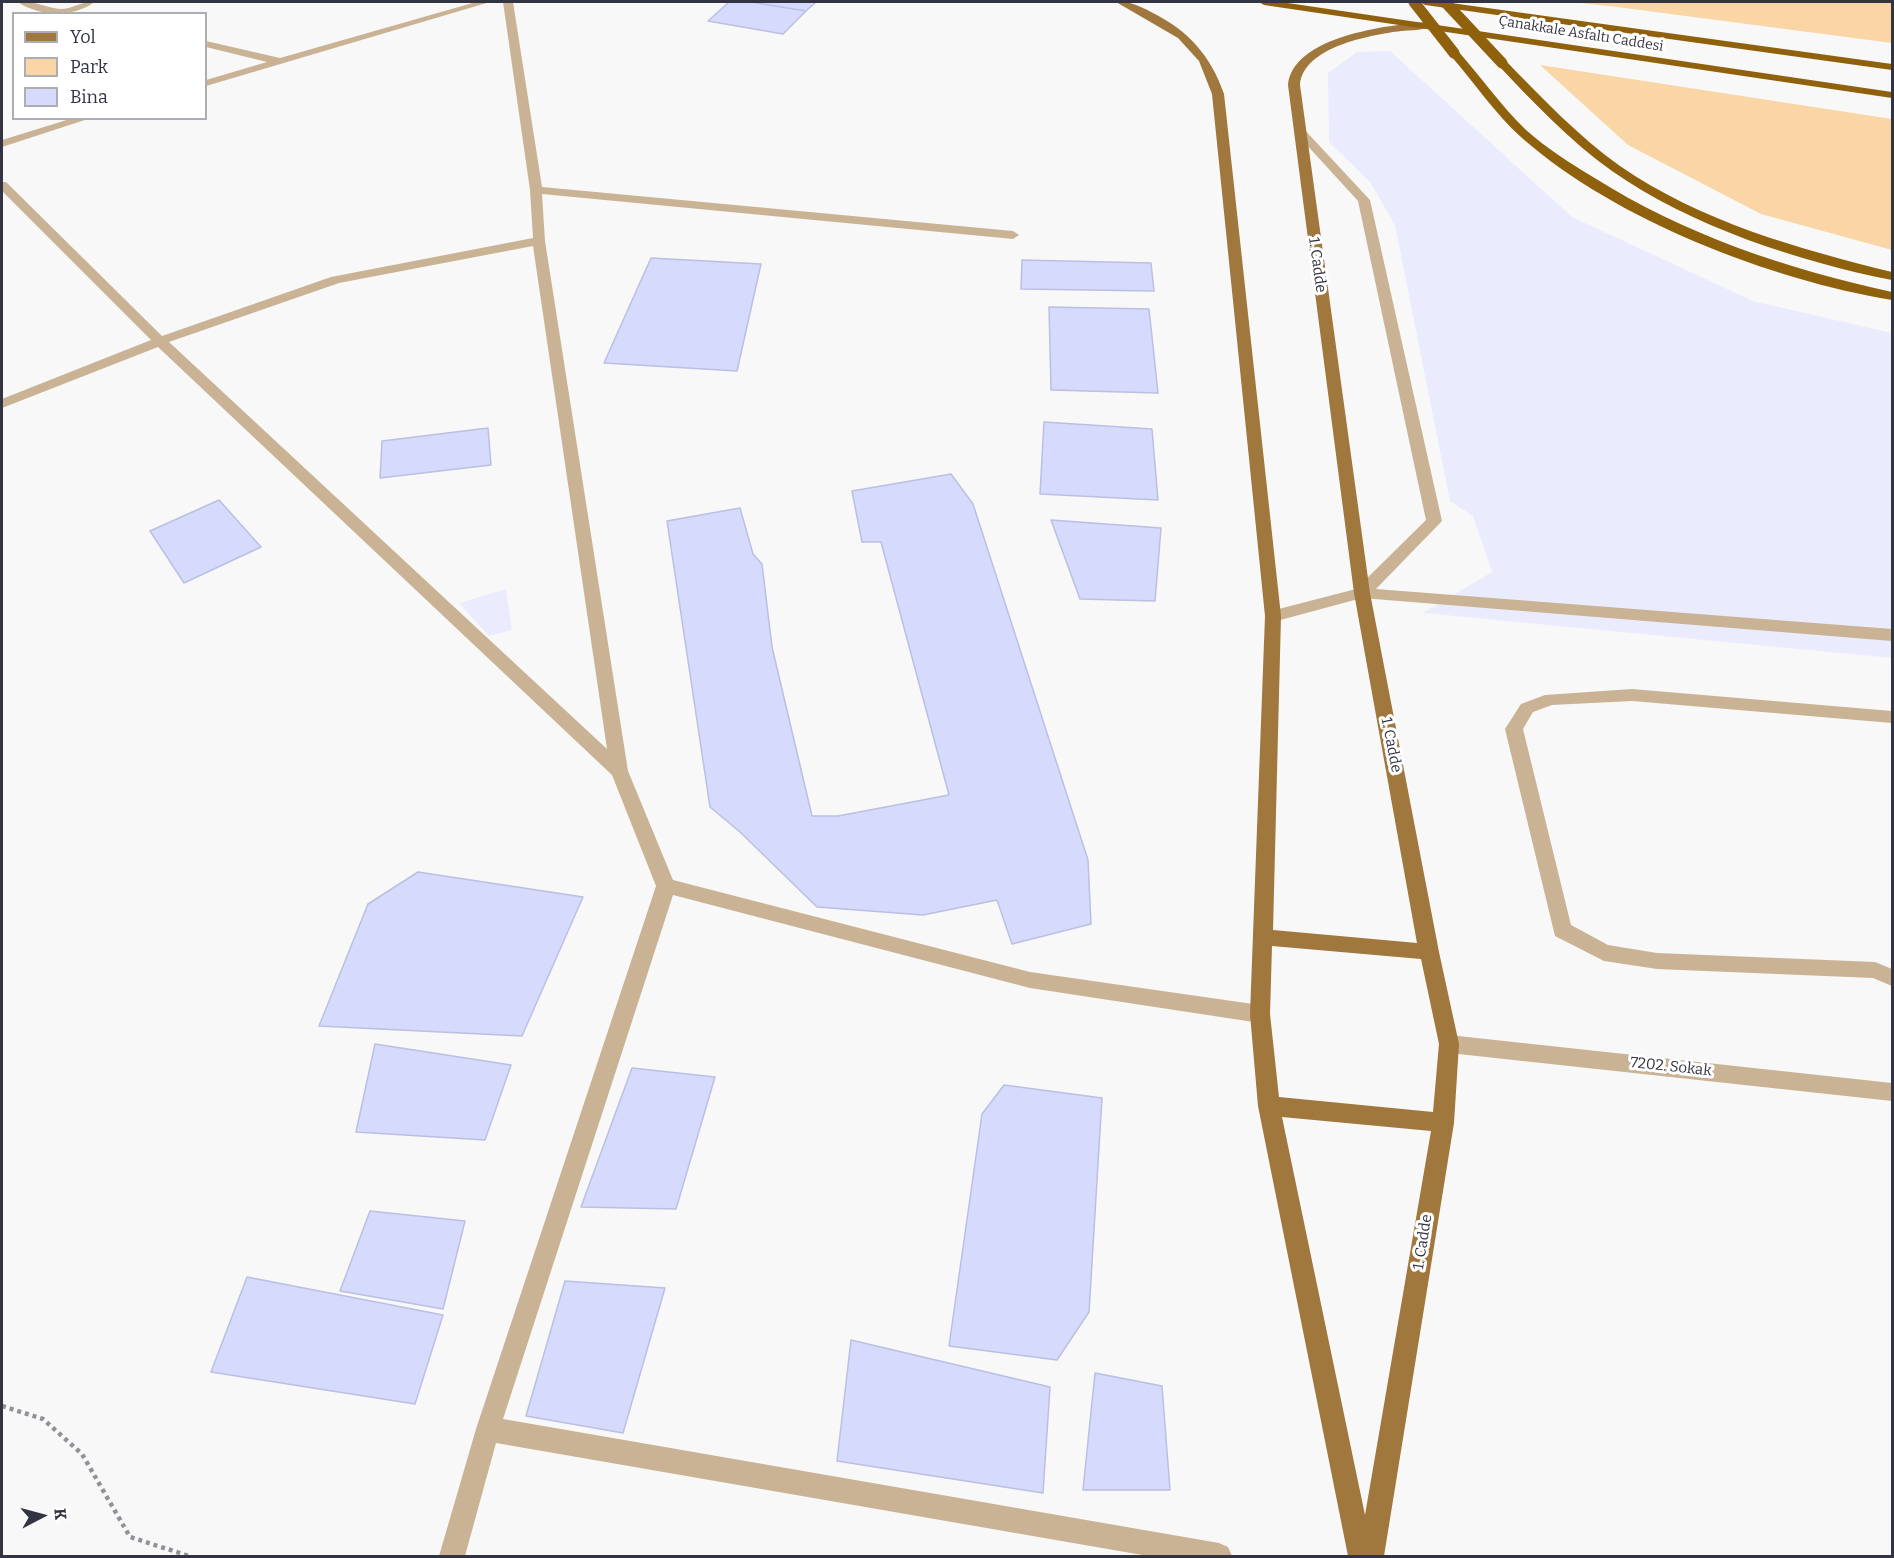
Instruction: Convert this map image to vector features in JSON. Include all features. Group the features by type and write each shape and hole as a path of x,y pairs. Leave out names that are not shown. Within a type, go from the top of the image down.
{"highway":[{"name":"Çanakkale Asfaltı Caddesi","path":"1264,2 1683,66 1893,95"},
{"path":"1414,2 1454,53 1523,133 1634,209 1680,231 1778,265 1893,296"},
{"name":"Çanakkale Asfaltı Caddesi","path":"1425,2 1893,67"},
{"path":"1445,2 1502,63 1579,139 1636,182 1723,223 1783,246 1893,276"},
{"path":"1452,2 1457,15"},
{"path":"1659,34 1869,52"},
{"path":"1683,66 1798,92 1893,107"}],"main road":[{"path":"1121,2 1160,20 1183,37 1202,56 1213,72 1218,94 1273,616 1260,1014 1269,1106 1361,1557"},
{"name":"1. Cadde","path":"1371,1557 1443,1123 1449,1044 1429,952 1362,593 1298,129 1294,81 1300,67 1327,49 1361,36 1392,28 1426,25"},
{"path":"1262,937 1429,952"},
{"path":"1269,1106 1443,1123"}],"street":[{"path":"23,2 63,12"},
{"path":"69,12 89,2"},
{"path":"207,83 486,2"},
{"path":"452,1557 489,1429 666,886 619,771 539,241 536,190 508,2"},
{"path":"207,44 279,61"},
{"path":"2,144 80,120"},
{"path":"1298,129 1364,200 1434,521 1362,593"},
{"path":"2,185 160,341 619,771"},
{"path":"536,190 1013,234"},
{"path":"2,404 160,341 336,280 539,241"},
{"path":"1273,616 1362,593 1893,635"},
{"path":"1893,717 1632,695 1551,699 1527,708 1514,729 1562,930 1604,953 1636,958 1759,966 1875,970 1893,978"},
{"path":"666,886 1030,980 1260,1014"},
{"name":"7202. Sokak","path":"1449,1044 1893,1092"},
{"path":"489,1429 1219,1557"}],"path":[{"path":"2,1406 43,1419 82,1454 130,1537 189,1557"}],"shaded area":[{"path":"1390,51 1572,217 1753,301 1892,333 1892,658 1423,613 1492,572 1473,516 1450,501 1395,225 1370,182 1329,142 1328,73 1357,52"},
{"path":"506,589 512,630 489,636 459,603"}],"green space":[{"path":"1572,2 1892,2 1892,43 1617,7"},
{"path":"1540,65 1892,119 1892,250 1761,214 1628,145"}],"building":[{"path":"729,2 751,2 806,11 783,34 708,21"},
{"path":"751,2 816,2 806,11"},
{"path":"651,258 761,264 737,371 604,363"},
{"path":"1022,260 1151,263 1154,291 1021,289"},
{"path":"1049,307 1149,309 1158,393 1051,390"},
{"path":"1044,422 1152,429 1158,500 1040,494"},
{"path":"488,428 491,465 380,478 382,441"},
{"path":"951,474 973,504 1088,860 1091,924 1012,944 997,900 923,915 817,907 740,832 710,807 667,521 740,508 753,554 762,564 772,647 812,816 838,816 949,795 881,542 862,542 852,491"},
{"path":"219,500 261,547 184,583 150,531"},
{"path":"1051,520 1161,528 1155,601 1080,599"},
{"path":"418,872 583,897 522,1036 319,1026 368,904"},
{"path":"375,1044 511,1065 485,1140 356,1132"},
{"path":"632,1068 715,1077 676,1209 581,1207"},
{"path":"1004,1085 1102,1098 1089,1312 1057,1360 949,1346 982,1114"},
{"path":"370,1211 465,1221 443,1309 340,1291"},
{"path":"247,1277 443,1315 415,1404 211,1372"},
{"path":"565,1281 665,1288 623,1433 526,1416"},
{"path":"851,1340 1050,1387 1043,1493 837,1461"},
{"path":"1095,1373 1162,1386 1170,1490 1083,1490"}]}
